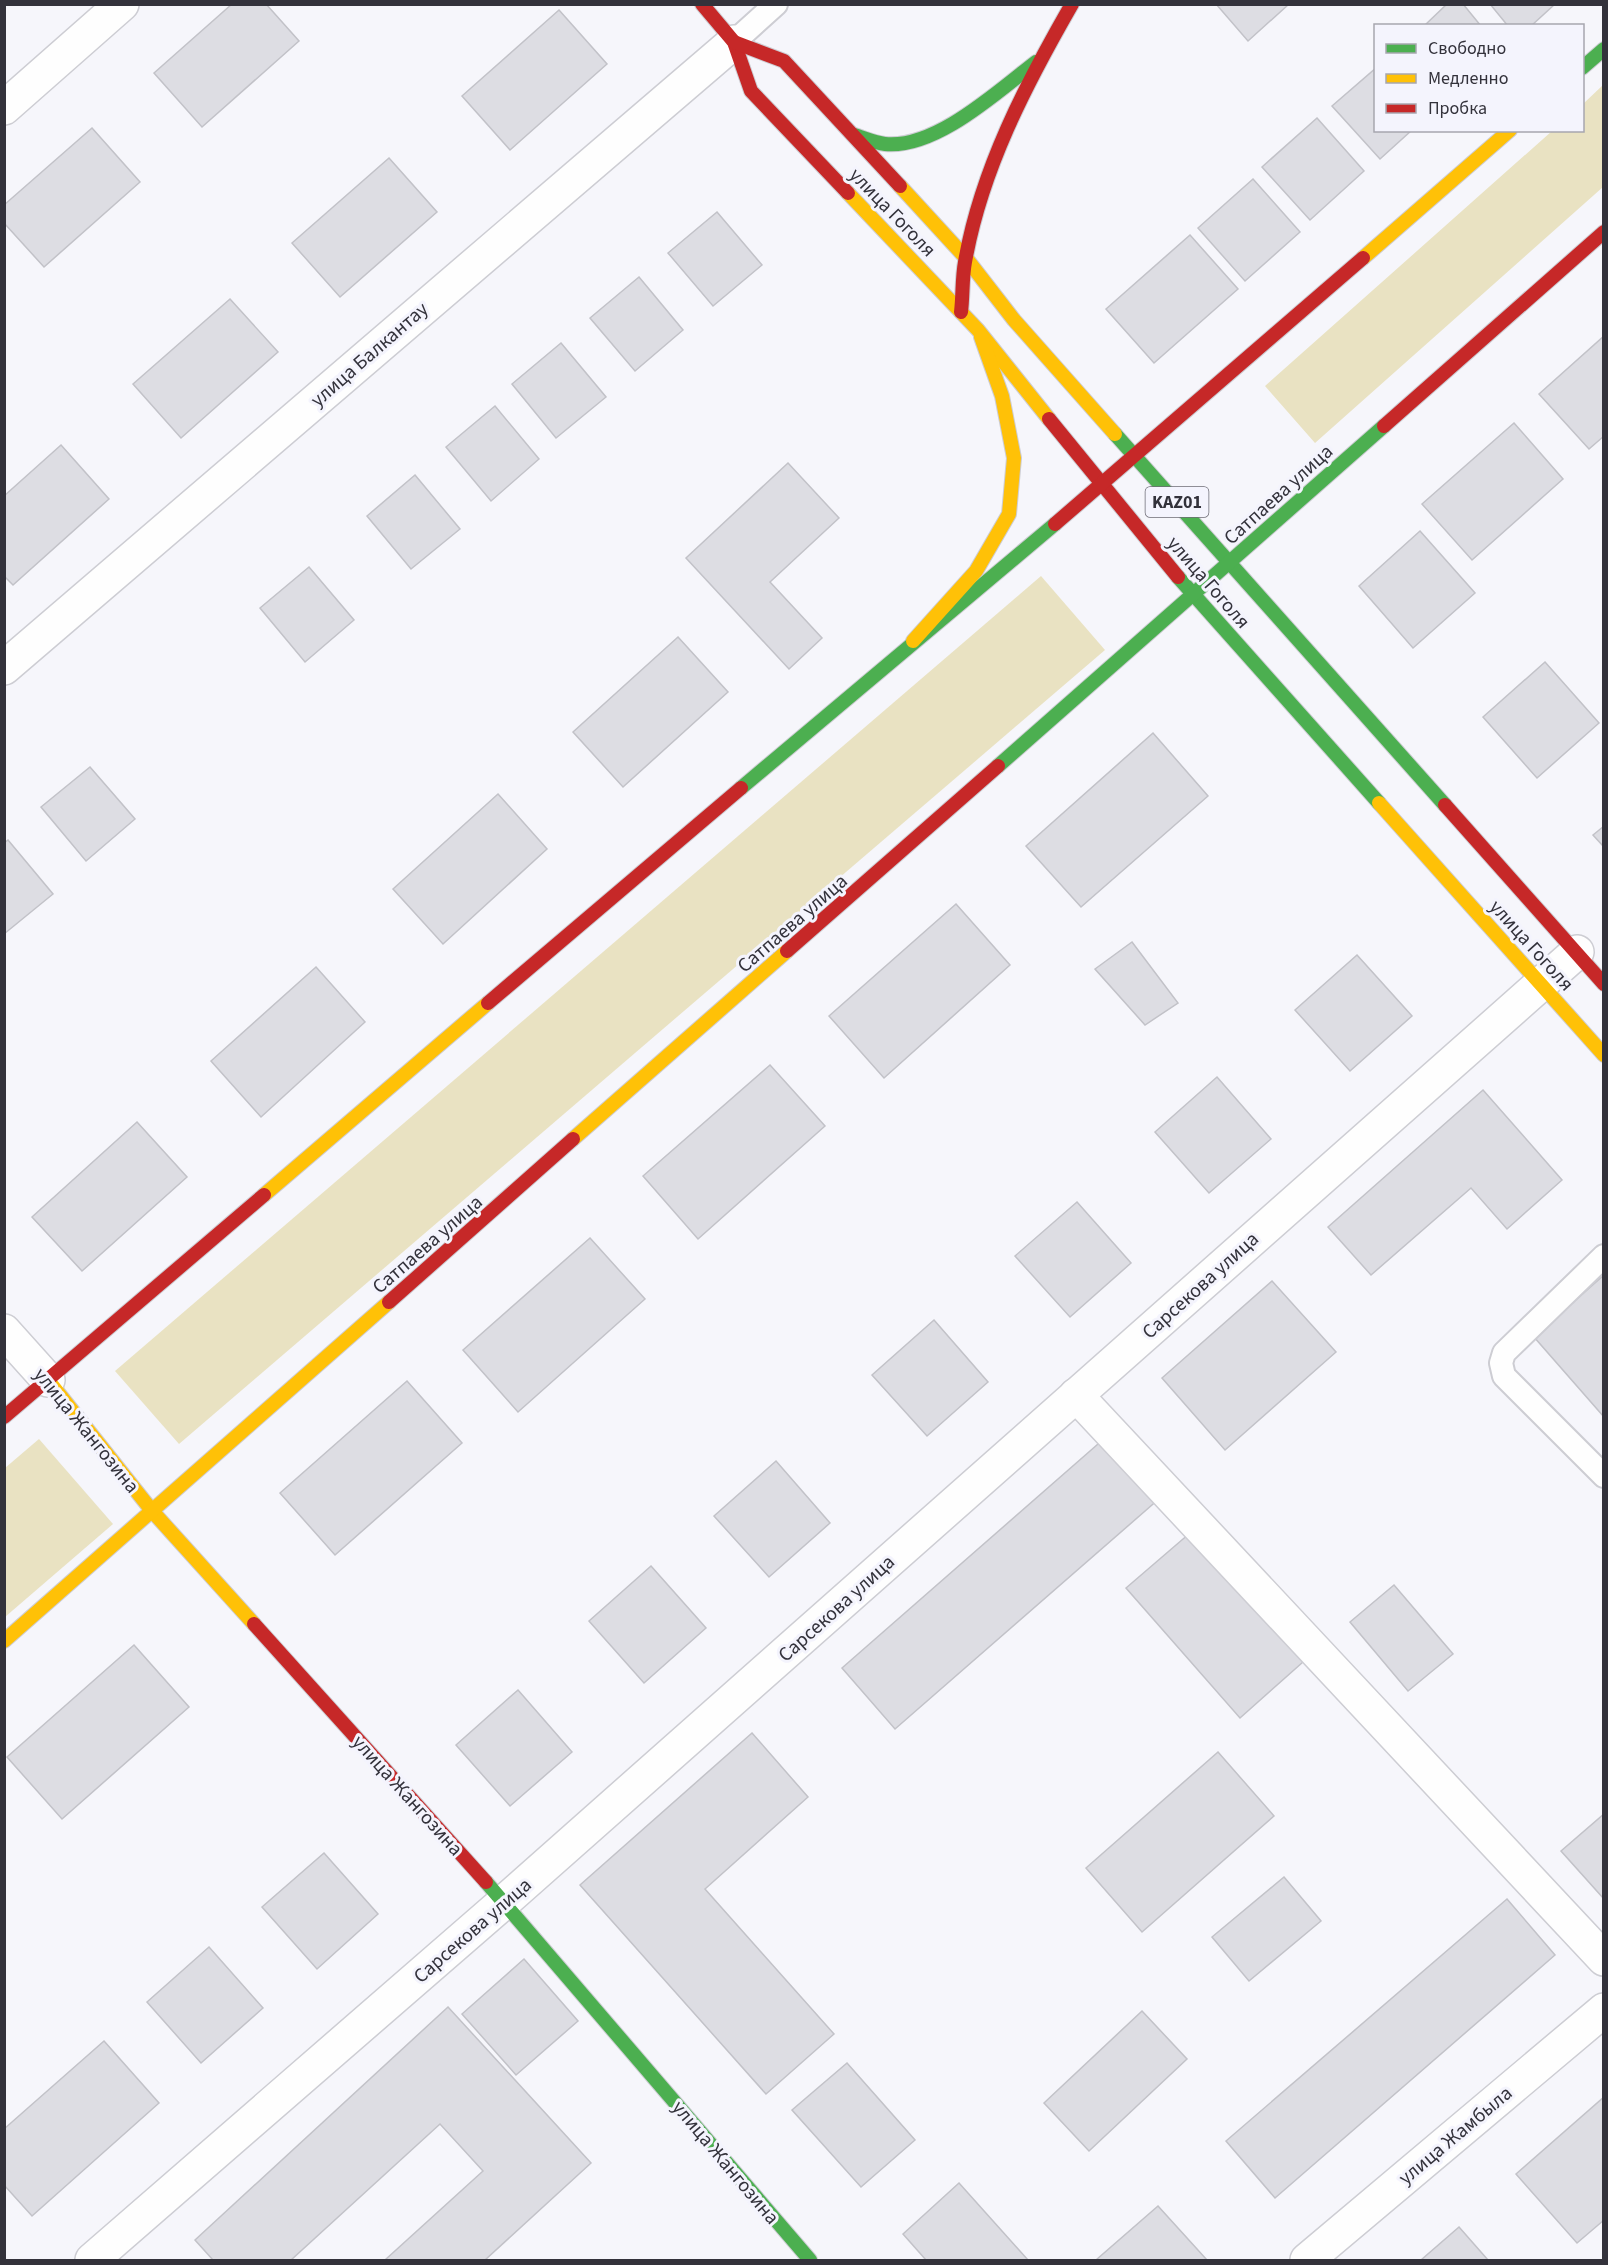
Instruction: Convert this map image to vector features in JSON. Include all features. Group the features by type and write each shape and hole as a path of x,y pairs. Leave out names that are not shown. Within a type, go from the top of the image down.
{"main road":[{"name":"улица Гоголя","path":"702,4 734,42 751,91 978,330 1101,485 1193,595 1604,1055"},
{"path":"961,312 966,258 997,152 1040,59 1072,4"},
{"name":"улица Гоголя","path":"734,42 784,62 854,135 966,258 1014,320 1604,984"},
{"path":"1584,66 1604,49"},
{"path":"854,135 886,144 925,139 963,118 1040,59"},
{"path":"4,1417 913,641 1101,485 1508,132"},
{"name":"Сатпаева улица","path":"4,1641 1604,232"},
{"path":"913,641 976,571 1009,514 1014,458 1002,396 978,330"},
{"name":"улица Жангозина","path":"48,1380 153,1512 504,1902 810,2260"}],"street":[{"path":"4,108 122,4"},
{"name":"улица Балкантау","path":"4,668 734,42"},
{"name":"Сарсекова улица","path":"92,2260 504,1902 1577,952"},
{"name":"улица Жангозина","path":"4,1331 48,1380"},
{"path":"1076,1395 1604,1959"},
{"name":"улица Жамбыла","path":"1307,2260 1604,2010"}],"lane":[{"path":"734,42 776,4"},
{"path":"1604,1256 1504,1353 1501,1363 1504,1376 1604,1476"}],"shaded area":[{"path":"1603,85 1603,187 1315,443 1265,386 1551,132 1584,132 1584,103"},
{"path":"1041,576 1105,650 179,1444 115,1371"},
{"path":"39,1439 113,1524 5,1617 5,1468"}],"building":[{"path":"232,4 266,4 299,41 202,127 154,73"},
{"path":"1216,4 1289,4 1248,41"},
{"path":"1447,4 1463,4 1479,24 1426,24"},
{"path":"1490,4 1555,4 1533,24 1506,24"},
{"path":"559,10 607,64 510,150 462,96"},
{"path":"1374,70 1374,132 1410,132 1380,159 1332,106"},
{"path":"1317,118 1364,171 1310,220 1262,167"},
{"path":"92,128 140,182 44,267 4,223 4,205"},
{"path":"389,158 437,212 340,297 292,243"},
{"path":"1253,179 1300,232 1245,281 1198,228"},
{"path":"717,212 762,265 713,306 668,253"},
{"path":"1190,235 1238,289 1154,363 1106,309"},
{"path":"639,277 683,330 635,371 590,318"},
{"path":"230,299 278,352 181,438 133,384"},
{"path":"1604,336 1604,436 1589,449 1539,394"},
{"path":"561,343 606,397 556,438 512,384"},
{"path":"495,406 539,459 491,501 446,447"},
{"path":"1514,423 1563,479 1472,560 1422,504"},
{"path":"61,445 109,499 13,585 4,576 4,496"},
{"path":"788,463 839,518 770,582 822,638 789,669 686,558"},
{"path":"415,475 460,529 411,569 367,516"},
{"path":"1420,531 1475,593 1413,648 1359,586"},
{"path":"309,567 354,620 305,662 260,608"},
{"path":"678,637 728,692 623,787 573,732"},
{"path":"1545,662 1599,723 1537,778 1483,717"},
{"path":"1153,733 1208,796 1081,907 1026,846"},
{"path":"90,767 135,819 86,861 41,807"},
{"path":"498,794 547,849 443,944 393,889"},
{"path":"1604,826 1604,847 1593,835"},
{"path":"8,840 53,894 4,934 4,843"},
{"path":"956,904 1010,965 884,1078 829,1016"},
{"path":"1132,942 1178,1003 1145,1025 1095,969"},
{"path":"1357,955 1412,1016 1350,1071 1295,1010"},
{"path":"316,967 365,1022 261,1117 211,1061"},
{"path":"770,1065 825,1126 698,1239 643,1176"},
{"path":"1217,1077 1271,1139 1209,1193 1155,1132"},
{"path":"1483,1090 1562,1180 1507,1229 1471,1188 1371,1275 1328,1227"},
{"path":"137,1122 187,1177 82,1271 32,1217"},
{"path":"1077,1202 1131,1263 1070,1317 1015,1256"},
{"path":"590,1238 645,1299 518,1412 463,1350"},
{"path":"1604,1275 1604,1417 1534,1337"},
{"path":"1272,1281 1336,1352 1225,1450 1162,1378"},
{"path":"934,1320 988,1382 927,1436 872,1375"},
{"path":"407,1381 462,1443 335,1555 280,1493"},
{"path":"1106,1437 1160,1498 895,1729 842,1668"},
{"path":"776,1461 830,1523 769,1577 714,1516"},
{"path":"1190,1533 1303,1662 1240,1718 1126,1588"},
{"path":"651,1566 706,1628 644,1683 589,1621"},
{"path":"1394,1585 1453,1654 1408,1691 1350,1622"},
{"path":"134,1645 189,1707 62,1819 7,1757"},
{"path":"518,1690 572,1752 510,1806 456,1745"},
{"path":"752,1733 808,1797 705,1889 834,2034 766,2094 580,1885"},
{"path":"1218,1752 1274,1816 1142,1932 1086,1868"},
{"path":"1604,1814 1604,1899 1561,1851"},
{"path":"324,1853 378,1914 317,1969 262,1907"},
{"path":"1284,1877 1321,1921 1249,1981 1212,1937"},
{"path":"1507,1899 1555,1955 1275,2198 1226,2141"},
{"path":"209,1947 263,2008 201,2063 147,2002"},
{"path":"524,1959 578,2021 516,2075 462,2014"},
{"path":"448,2007 591,2163 485,2260 385,2260 483,2171 440,2124 291,2260 213,2260 195,2240"},
{"path":"1142,2011 1187,2059 1089,2151 1044,2103"},
{"path":"104,2041 159,2103 32,2216 4,2185 4,2129"},
{"path":"847,2063 915,2140 861,2187 792,2110"},
{"path":"1604,2097 1604,2220 1577,2243 1516,2174"},
{"path":"959,2183 1028,2260 926,2260 903,2234"},
{"path":"1158,2206 1207,2260 1096,2260"},
{"path":"1459,2227 1488,2260 1421,2260"}],"traffic: fast":[{"path":"1584,66 1604,49"},
{"path":"854,135 885,144 905,143 925,137 965,116 1036,62"},
{"path":"998,766 1384,426"},
{"path":"1115,434 1445,805"},
{"path":"741,788 1055,524"},
{"path":"1178,577 1379,803"},
{"path":"486,1882 810,2260"}],"traffic: slow":[{"path":"1363,258 1508,132"},
{"path":"900,186 966,258 1014,320 1115,434"},
{"path":"848,193 978,330 1049,419"},
{"path":"913,641 976,571 1009,514 1014,458 1002,396 981,337"},
{"path":"1379,803 1604,1055"},
{"path":"573,1139 787,951"},
{"path":"264,1195 488,1003"},
{"path":"4,1641 389,1302"},
{"path":"48,1380 153,1512 254,1624"}],"traffic: jam":[{"path":"702,4 734,42 751,91 848,193"},
{"path":"961,312 964,268 982,194 1007,128 1072,4"},
{"path":"734,42 784,61 900,186"},
{"path":"1384,426 1604,232"},
{"path":"1055,524 1363,258"},
{"path":"1049,419 1178,577"},
{"path":"787,951 998,766"},
{"path":"488,1003 741,788"},
{"path":"1445,805 1604,984"},
{"path":"389,1302 573,1139"},
{"path":"4,1417 264,1195"},
{"path":"254,1624 486,1882"}]}
